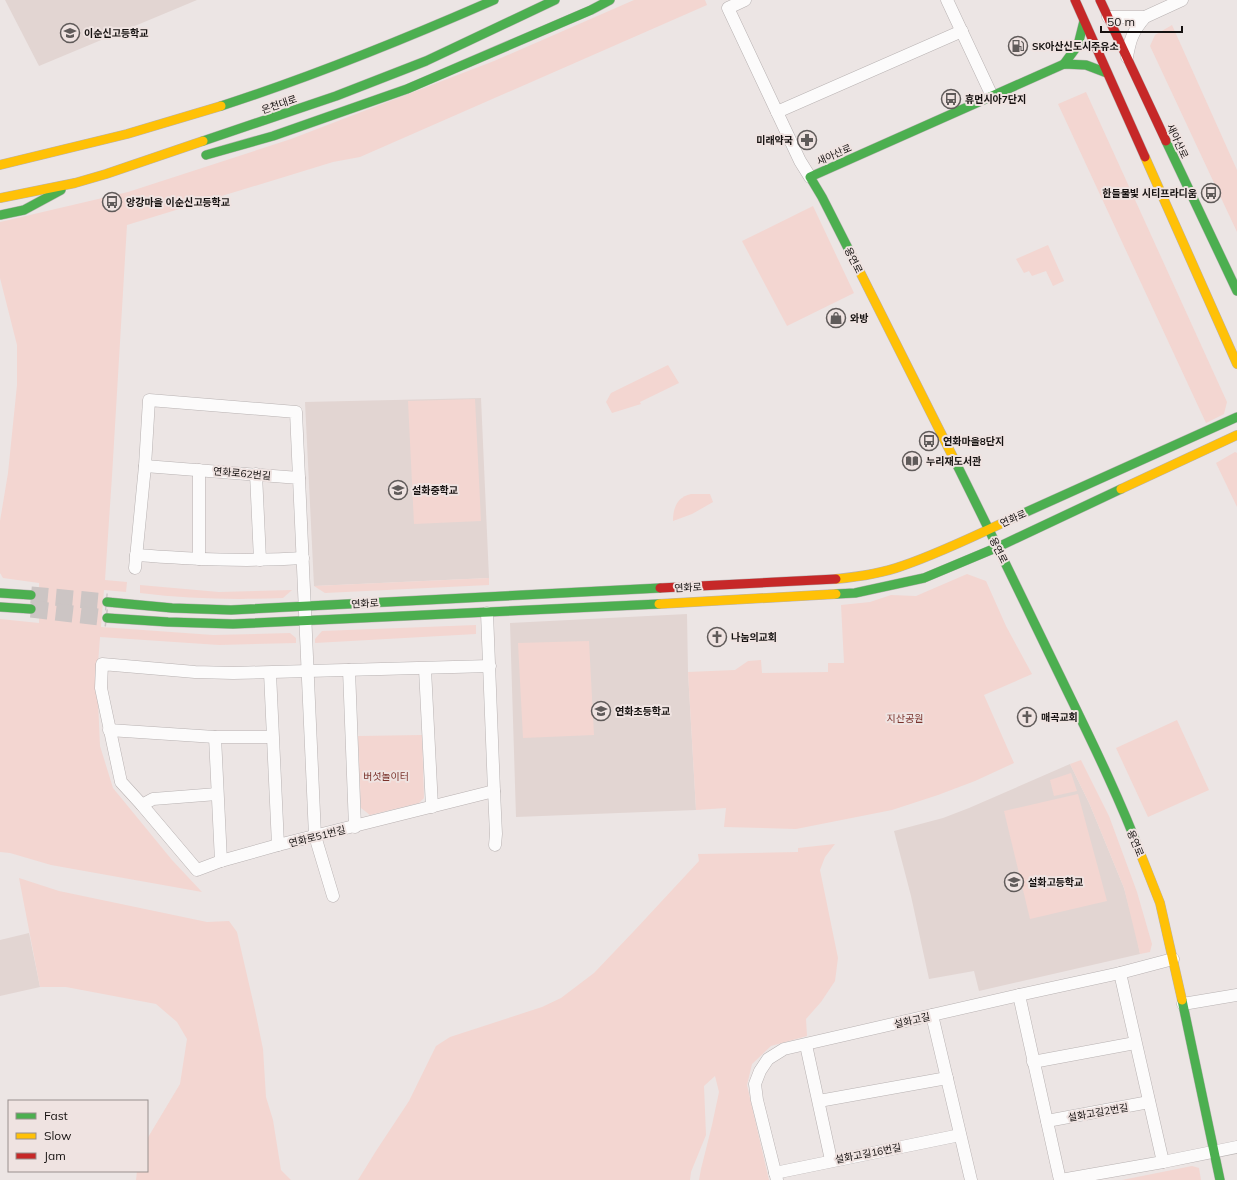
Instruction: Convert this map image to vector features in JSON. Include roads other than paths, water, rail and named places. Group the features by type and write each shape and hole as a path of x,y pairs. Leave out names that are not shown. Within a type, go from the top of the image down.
{"main road":[{"name":"온천대로","path":"0,164 59,153 193,116 341,64 439,25 494,0"},
{"name":"온천대로","path":"0,198 75,182 146,161 336,96 419,63 555,0"},
{"path":"199,157 273,136 407,89 592,10 610,0"},
{"path":"1074,0 1237,364"},
{"name":"새아산로","path":"1100,0 1237,291"},
{"name":"새아산로","path":"1064,64 1076,52 1082,37 1084,21"},
{"name":"새아산로","path":"810,177 1064,64 1080,63 1094,66 1107,72"},
{"path":"0,164 38,148 73,138"},
{"path":"146,161 169,162"},
{"name":"용연로","path":"810,177 998,547 1118,798 1160,903 1220,1180"},
{"path":"0,215 24,210 75,182"},
{"name":"연화로","path":"107,602 172,608 231,610 855,577 901,567 945,549 1237,417"},
{"name":"연화로","path":"107,618 233,624 488,613 855,592 924,578 998,547 1237,435"},
{"path":"0,593 31,595"},
{"path":"0,607 31,609"}],"street":[{"name":"용연로","path":"745,0 728,8 800,161 810,177"},
{"path":"947,0 992,96"},
{"path":"1127,58 1129,44 1134,29 1145,17 1182,0"},
{"path":"1108,17 1145,17"},
{"path":"777,112 962,31"},
{"path":"135,568 150,400 296,412 305,607 307,620 315,836 333,896"},
{"name":"연화로62번길","path":"145,466 299,478"},
{"path":"200,470 200,559"},
{"path":"256,474 260,560"},
{"path":"136,555 200,559 260,560 303,558"},
{"path":"488,613 496,834 495,845"},
{"name":"연화로51번길","path":"270,673 195,672 102,664 101,688 121,782 197,870 220,861 278,845 355,827 494,791"},
{"path":"278,845 270,673 308,670 425,669 490,666"},
{"path":"425,669 432,807"},
{"path":"349,670 355,827"},
{"path":"109,730 215,737 272,737"},
{"path":"215,737 216,794 220,861"},
{"path":"142,805 153,799 216,794"},
{"name":"설화고길","path":"776,1176 757,1100 755,1084 760,1071 768,1059 784,1049 1120,973 1173,958"},
{"path":"1120,973 1163,1162"},
{"path":"1019,995 1060,1180 1237,1147"},
{"path":"1183,1004 1237,995"},
{"path":"932,1015 971,1180"},
{"path":"1033,1062 1135,1043"},
{"path":"806,1045 831,1160"},
{"path":"819,1101 947,1078"},
{"name":"설화고길2번길","path":"1047,1121 1149,1102"},
{"name":"설화고길16번길","path":"776,1176 831,1160 960,1135"}],"tunnel":[{"path":"31,595 107,602"},
{"path":"31,609 107,618"}],"place":[{"name":"이순신고등학교","path":"70,33"},
{"name":"SK아산신도시주유소","path":"1018,46"},
{"name":"휴먼시아7단지","path":"951,99"},
{"name":"미래약국","path":"807,140"},
{"name":"한들물빛 시티프라디움","path":"1211,193"},
{"name":"앙강마을 이순신고등학교","path":"112,202"},
{"name":"와방","path":"836,318"},
{"name":"연화마을8단지","path":"929,441"},
{"name":"누리재도서관","path":"912,461"},
{"name":"설화중학교","path":"398,490"},
{"name":"나눔의교회","path":"717,637"},
{"name":"연화초등학교","path":"601,711"},
{"name":"매곡교회","path":"1027,717"},
{"name":"설화고등학교","path":"1014,882"}],"park label":[{"name":"지산공원","path":"905,718"},
{"name":"버섯놀이터","path":"386,776"}]}
